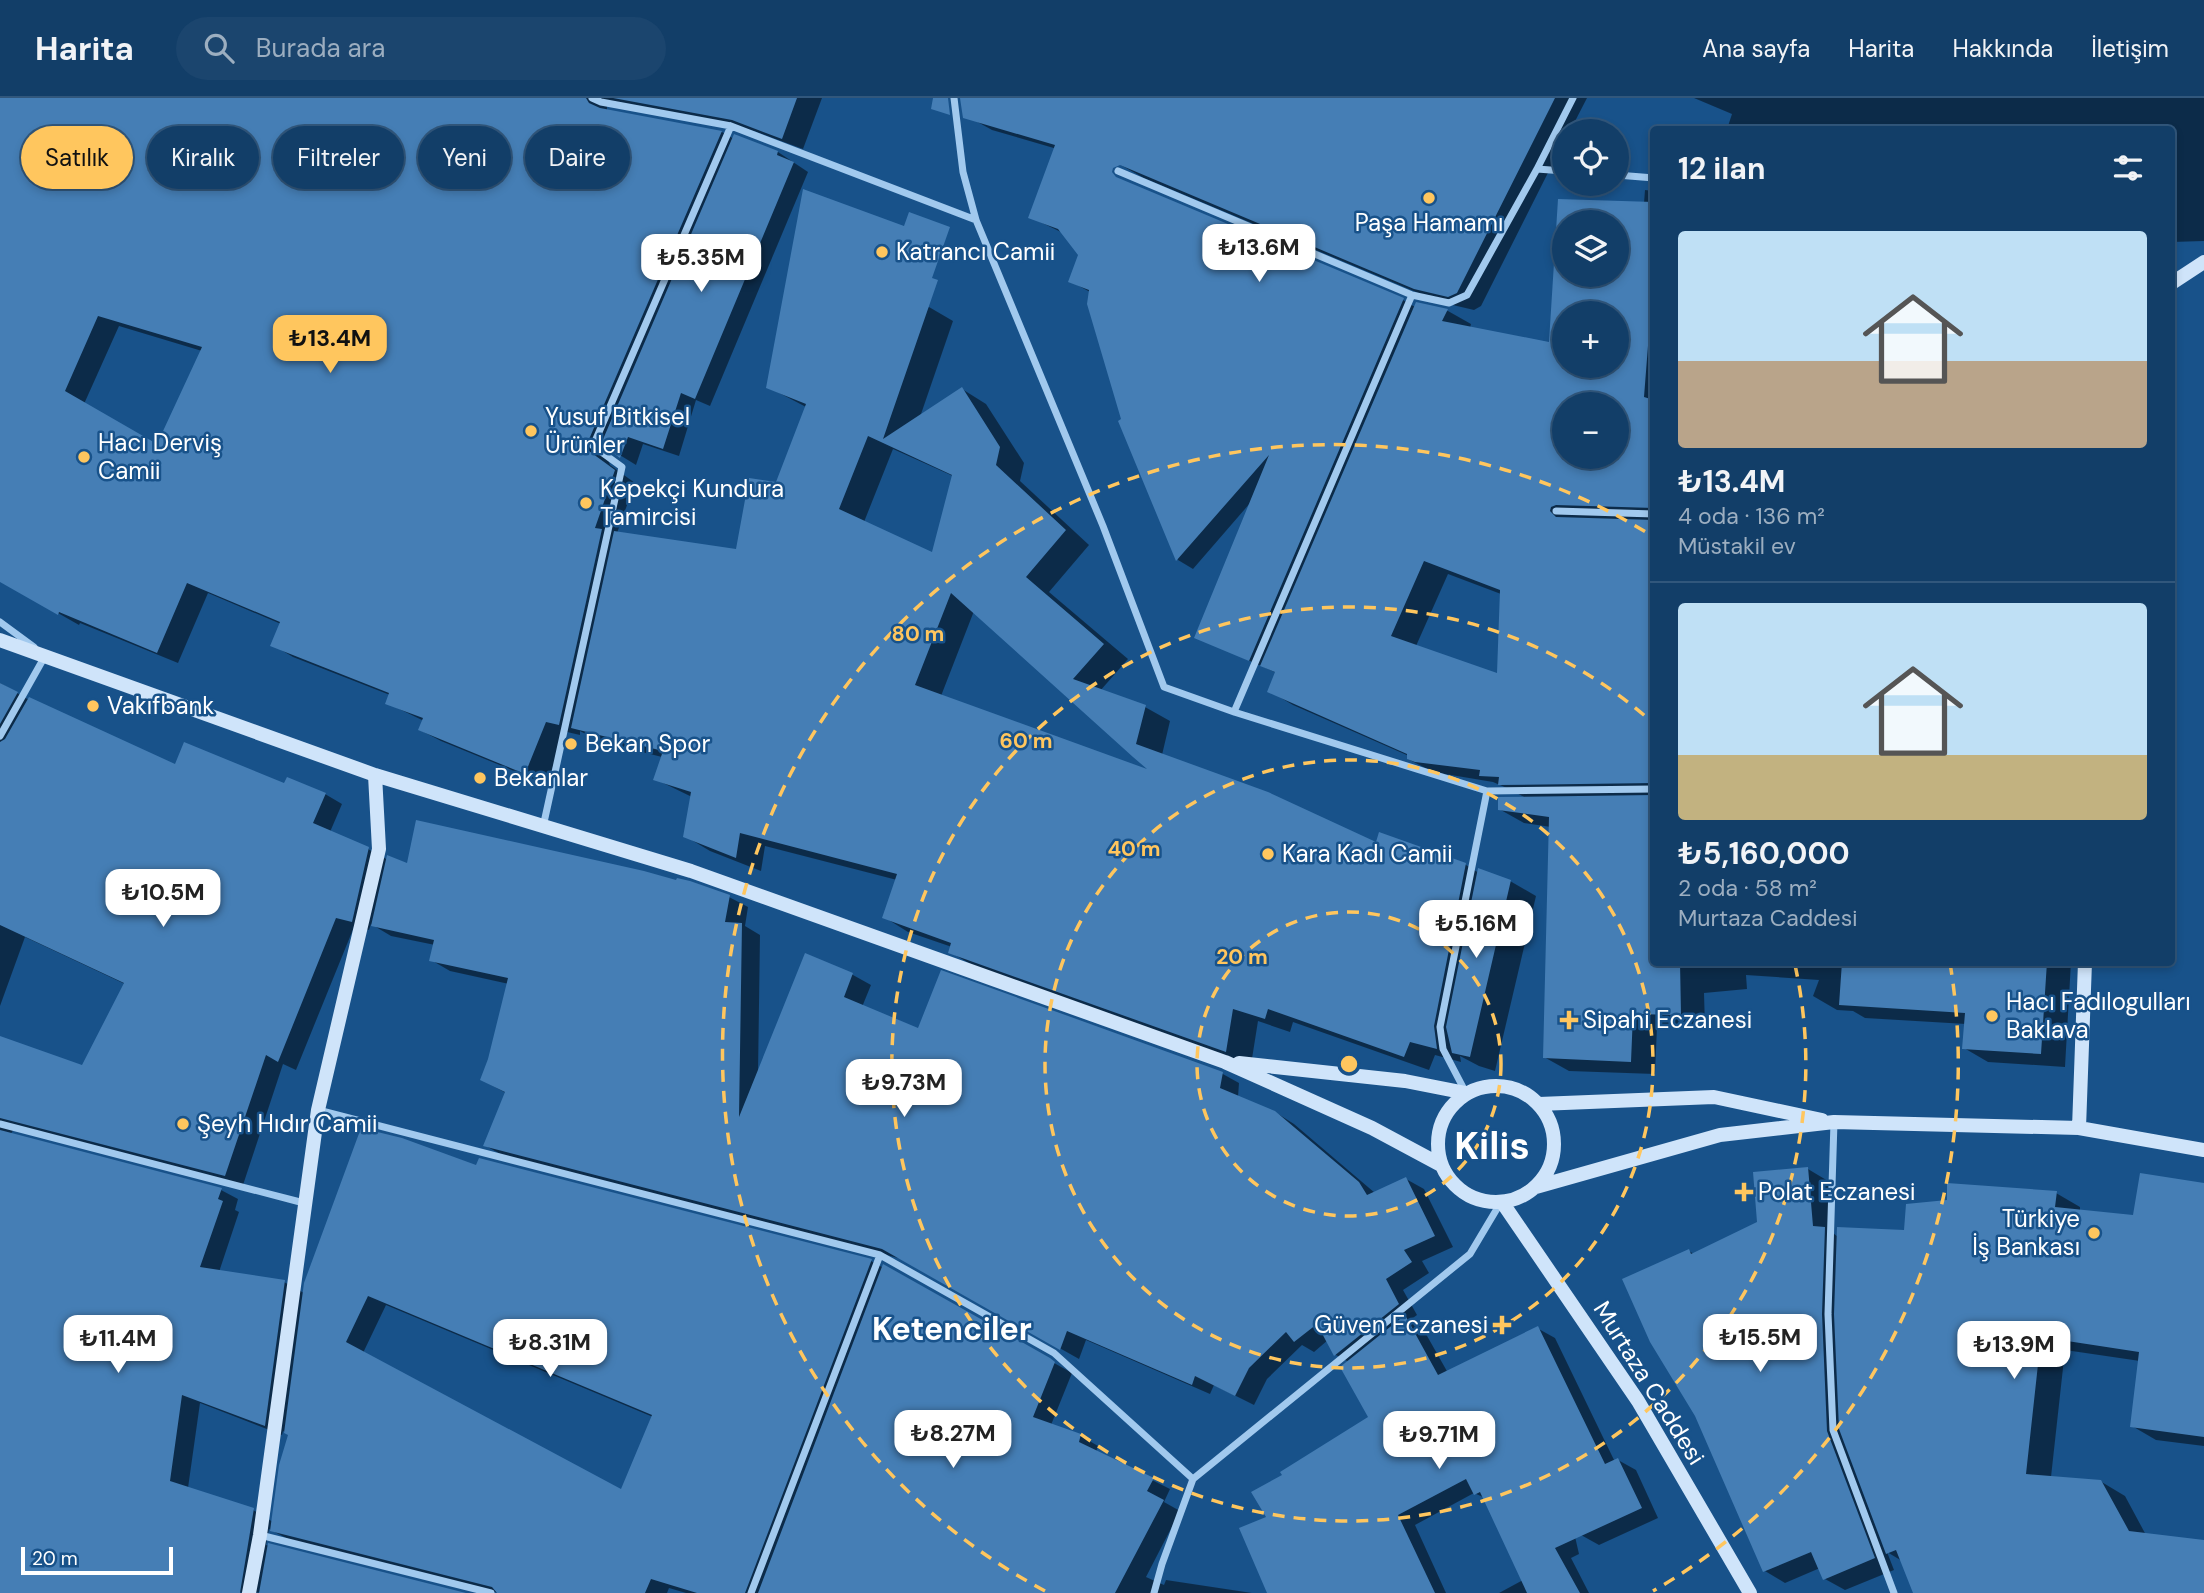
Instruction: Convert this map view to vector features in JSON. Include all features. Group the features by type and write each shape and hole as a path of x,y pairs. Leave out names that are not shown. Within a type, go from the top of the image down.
{"main road":[{"path":"2175,282 2204,262"},
{"path":"0,640 374,775 691,871 1225,1062 1372,1128 1441,1165"},
{"path":"249,1593 260,1535 318,1110 379,849 374,775"},
{"path":"2080,1128 2085,966"},
{"path":"1225,1062 1405,1081 1466,1093"},
{"path":"1536,1187 1547,1173 1554,1156 1550,1120 1539,1104 1524,1093 1505,1086 1485,1086 1466,1093 1450,1107 1441,1125 1437,1144 1441,1165 1452,1182 1483,1201 1502,1202 1520,1197 1536,1187 1720,1135 1833,1122 2080,1128 2204,1150"},
{"path":"1539,1104 1714,1097 1833,1122"},
{"name":"Murtaza Caddesi","path":"1502,1202 1639,1401 1749,1593"}],"street":[{"path":"592,98 731,126 976,220"},
{"path":"954,98 963,172 976,220 1103,526 1164,687 1234,712 1487,791 1650,789"},
{"path":"1118,171 1412,295 1450,303 1467,295 1573,98"},
{"path":"543,828 622,467 593,446 731,126"},
{"path":"1537,169 1552,170"},
{"path":"1629,176 1650,178"},
{"path":"1234,712 1412,295"},
{"path":"1556,511 1650,514"},
{"path":"0,622 45,656 0,736"},
{"path":"1466,1093 1443,1049 1440,1027 1487,791"},
{"path":"318,1110 880,1255 1054,1353 1193,1479"},
{"path":"1833,1122 1828,1314 1833,1430 1894,1593"},
{"path":"0,1124 304,1203"},
{"path":"1154,1593 1193,1479 1470,1254 1502,1202"},
{"path":"751,1593 880,1255"},
{"path":"260,1535 491,1593"}],"building":[{"path":"0,98 586,98 589,103 600,108 722,131 587,444 589,451 615,470 595,528 602,529 559,725 546,722 525,774 418,730 423,718 385,704 389,693 270,646 280,622 187,583 157,653 59,612 58,615 0,582","holes":["98,316 202,347 157,444 65,391"]},
{"path":"613,98 797,98 782,139 732,120"},
{"path":"933,98 948,98 950,115 931,109"},
{"path":"960,98 1555,98 1457,293 1448,297 1414,289 1120,165 1113,168 1112,172 1116,177 1404,298 1249,661 1194,638 1269,455 1176,561 1118,421 1121,419 1087,304 1089,290 1068,282 1078,255 1058,229 1028,218 1055,145 963,118"},
{"path":"734,134 778,151 777,155 794,162 695,399 681,393 663,449 628,437 620,458 601,444"},
{"path":"803,189 904,226 909,212 950,227 932,278 938,280 883,439 962,387 1000,447 996,465 1066,530 1026,577 1104,644 1073,679 1146,705 1136,744 1268,792 1376,842 1379,832 1466,863 1434,1026 1437,1049 1410,1042 1404,1057 1268,1009 1265,1019 1233,1009 1226,1052 948,953 951,943 882,918 897,874 740,833 736,858 683,837 691,792 653,780 663,751 571,728 614,531 736,549 749,478 776,482 806,404 766,388","holes":["868,436 952,475 932,552 839,509","951,593 1133,757 1147,769 915,685"]},
{"path":"1558,199 1650,202 1650,320 1644,397 1650,399 1650,508 1556,505 1551,507 1550,511 1556,517 1650,520 1650,783 1498,785 1499,777 1479,776 1480,770 1407,759 1407,754 1267,692 1275,672 1260,666 1416,302 1448,309 1442,321 1549,342 1552,287 1629,287 1629,210 1557,210","holes":["1424,561 1500,590 1497,673 1391,636"]},
{"path":"0,683 18,692 0,724"},
{"path":"29,697 175,764 184,742 284,783 287,777 326,793 313,823 369,847 352,922 336,918 278,1062 266,1055 225,1176 0,1118 0,1036 82,1065 124,983 0,925 0,742 5,739"},
{"path":"1650,795 1650,966 1680,966 1681,1015 1633,1014 1631,1062 1543,1058 1549,817 1498,810 1498,797"},
{"path":"416,820 690,881 730,895 725,922 742,923 739,1117 805,953 853,973 844,997 918,1028 941,970 1223,1072 1220,1088 1275,1111 1359,1182 1367,1195 1406,1177 1435,1236 1404,1250 1412,1262 1386,1279 1399,1304 1334,1356 1317,1324 1294,1342 1286,1332 1249,1368 1235,1396 1195,1376 1192,1385 1067,1331 1060,1350 882,1249 483,1146 505,1092 480,1080 488,1059 508,978 429,961 434,940 371,926 387,855 407,863"},
{"path":"1478,868 1511,880 1470,1057 1452,1053 1446,1027"},
{"path":"1842,966 2047,966 2041,1054 1962,1049 1965,1013 1839,1005"},
{"path":"361,1128 402,1138 476,1165 479,1158 872,1259 745,1593 697,1593 651,1579 645,1593 497,1593 492,1587 270,1531 279,1465 288,1435 284,1433 304,1283","holes":["368,1296 652,1415 621,1489 346,1342"]},
{"path":"0,1130 222,1188 218,1199 223,1201 200,1267 285,1280 265,1426 182,1395 170,1481 254,1508 240,1593 0,1593"},
{"path":"1808,1167 1813,1226 1825,1227 1822,1314 1827,1431 1875,1558 1823,1580 1811,1552 1763,1572 1695,1416 1650,1342 1622,1279 1689,1249 1691,1254 1757,1222 1753,1172"},
{"path":"2140,1173 2204,1183 2204,1437 2130,1427 2139,1352 2041,1337 2026,1474 2101,1480 2129,1531 2204,1540 2204,1593 1913,1593 1896,1550 1886,1554 1839,1429 1834,1314 1837,1227 1904,1230 1906,1204 1947,1200 1947,1183 2057,1191 2055,1207 2133,1215"},
{"path":"883,1264 1050,1358 1055,1362 1033,1417 1081,1434 1079,1442 1154,1478 1147,1491 1164,1500 1115,1593 758,1593"},
{"path":"1405,1315 1438,1375 1538,1326 1605,1464 1618,1458 1642,1508 1555,1548 1580,1593 1527,1593 1480,1492 1474,1495 1466,1479 1398,1515 1435,1593 1267,1593 1239,1528 1266,1517 1251,1492 1282,1475 1280,1472 1368,1417 1340,1367"},
{"path":"268,1543 466,1593 259,1593"}],"place":[{"name":"Paşa Hamamı","path":"1429,198"},
{"name":"Katrancı Camii","path":"882,252"},
{"name":"Yusuf Bitkisel Ürünler","path":"531,431"},
{"name":"Hacı Derviş Camii","path":"84,457"},
{"name":"Kepekçi Kundura Tamircisi","path":"586,503"},
{"name":"Vakıfbank","path":"93,706"},
{"name":"Bekan Spor","path":"571,744"},
{"name":"Bekanlar","path":"480,778"},
{"name":"Kara Kadı Camii","path":"1268,854"},
{"name":"Hacı Fadılogulları Baklava","path":"1992,1016"},
{"name":"Sipahi Eczanesi","path":"1569,1020"},
{"name":"Şeyh Hıdır Camii","path":"183,1124"},
{"name":"Polat Eczanesi","path":"1744,1192"},
{"name":"Türkiye İş Bankası","path":"2094,1233"},
{"name":"Güven Eczanesi","path":"1502,1325"}],"district":[{"name":"Kilis","path":"1492,1146"},
{"name":"Ketenciler","path":"952,1329"}]}
